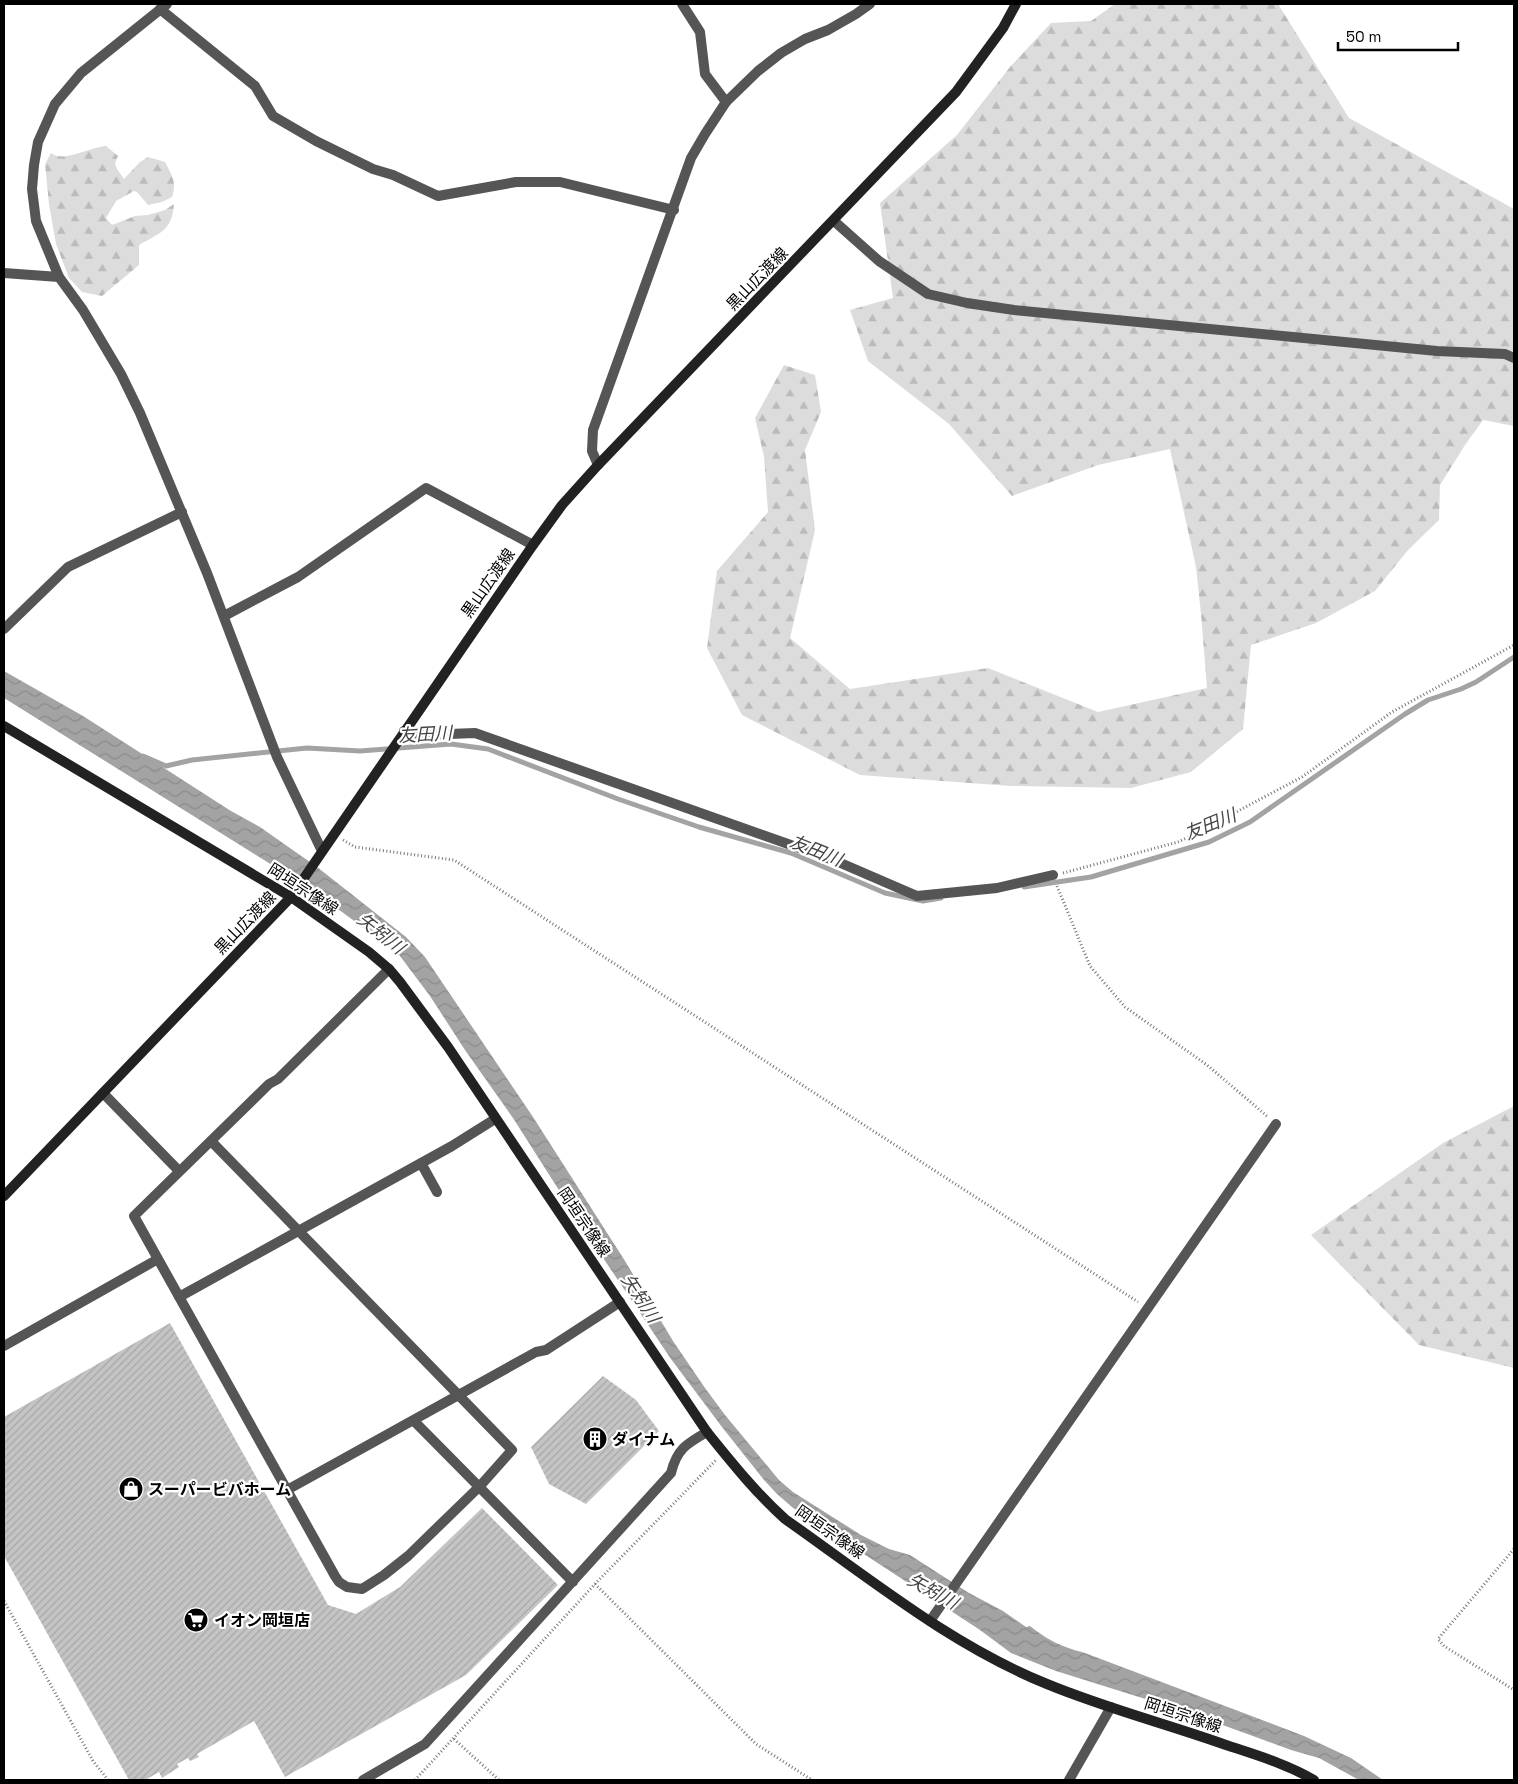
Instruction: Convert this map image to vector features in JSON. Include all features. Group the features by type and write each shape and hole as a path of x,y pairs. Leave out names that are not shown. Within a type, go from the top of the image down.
{"main road":[{"name":"黒山広渡線","path":"4,1196 291,896 562,505 598,465 956,92 1003,28 1016,4"},
{"name":"岡垣宗像線","path":"4,726 291,896 369,952 389,969 443,1040 707,1432 764,1500 785,1519 930,1621 982,1654 1011,1669 1111,1707 1250,1753 1288,1767 1314,1780"}],"street":[{"path":"682,4 700,32 706,74 726,102"},
{"path":"598,465 592,451 593,430 674,210 691,158 726,102 781,53 806,39 828,30 870,4"},
{"path":"322,851 267,734 224,616 140,413 121,374 83,310 59,277 36,221 32,189 38,142 55,104 81,72 164,7 255,86 274,116 316,141 373,169 393,175 438,196 516,182 560,182 674,210"},
{"path":"834,221 879,261 928,294 966,304 1437,351 1505,354 1514,358"},
{"path":"4,273 59,277"},
{"path":"224,616 298,577 426,488 533,545"},
{"path":"4,629 68,567 182,512"},
{"path":"404,731 424,735 475,734 836,861 917,896 997,888 1053,875"},
{"path":"211,1141 512,1450 480,1486 408,1556 362,1589 347,1587 339,1582 134,1216 268,1084 278,1078 389,969"},
{"path":"103,1093 179,1172"},
{"path":"179,1296 421,1163 495,1119"},
{"path":"930,1621 1276,1124"},
{"path":"421,1163 437,1192"},
{"path":"4,1346 158,1260"},
{"path":"287,1490 536,1352 546,1350 620,1302"},
{"path":"414,1421 573,1582"},
{"path":"363,1780 425,1744 671,1473 674,1460 684,1446 707,1432"},
{"path":"1069,1780 1111,1707"}],"path":[{"path":"1276,1124 1207,1065 1125,1008 1090,966 1053,875 1178,842 1219,823 1238,810 1302,777 1392,712 1514,645"},
{"path":"333,835 355,847 454,860 1148,1308"},
{"path":"415,1780 595,1584 723,1453"},
{"path":"1514,1549 1438,1639 1444,1646 1514,1690"},
{"path":"595,1584 756,1744 812,1780"},
{"path":"4,1601 93,1761 108,1780"},
{"path":"454,1739 499,1780"}],"green space":[{"path":"1115,4 1278,4 1349,118 1514,209 1514,426 1483,420 1440,485 1439,520 1408,550 1375,591 1316,623 1251,645 1243,729 1191,772 1131,788 1011,786 860,775 742,715 707,648 717,571 768,512 764,457 755,418 784,365 815,375 821,412 805,450 815,530 790,638 850,689 988,668 1098,712 1207,688 1196,567 1170,449 1098,465 1012,496 949,424 868,361 850,310 893,298 880,203 957,135 1010,67 1051,23 1091,21"},
{"path":"106,146 118,156 115,163 124,179 140,162 148,157 165,162 174,183 172,197 162,202 148,205 134,191 116,201 106,218 112,225 135,216 148,215 165,210 174,204 168,226 159,234 139,245 139,265 102,296 82,292 69,278 56,244 45,164 51,153 57,156 68,156"},
{"path":"1514,1106 1514,1368 1419,1345 1311,1235 1443,1143"}],"water":[{"name":"矢矧川","path":"4,671 83,716 231,811 260,827 317,867 406,937 425,957 533,1117 625,1261 673,1341 705,1388 779,1480 793,1492 861,1535 889,1549 910,1555 969,1593 1003,1611 1026,1627 1030,1626 1056,1643 1304,1736 1351,1758 1383,1780 1359,1780 1319,1758 1291,1750 1187,1712 1056,1671 1011,1653 980,1630 792,1507 764,1480 671,1359 585,1231 513,1118 430,996 397,952 309,888 4,698"}],"building":[{"path":"170,1323 328,1605 356,1614 400,1587 482,1508 558,1585 466,1675 285,1777 254,1721 197,1754 199,1757 190,1761 188,1758 177,1764 179,1767 162,1778 159,1772 145,1780 129,1780 4,1556 4,1417"},
{"name":"ダイナム","path":"603,1376 636,1400 659,1431 586,1504 549,1484 531,1447"}],"waterway":[{"name":"友田川","path":"1024,887 1091,877 1209,842 1250,822 1428,700 1476,682 1514,657"},
{"name":"友田川","path":"143,756 166,766 192,760 307,748 360,751 451,744 488,749 618,799 699,827 791,853 885,893 923,901 941,898"}],"place":[{"name":"ダイナム","path":"595,1439"},
{"name":"スーパービバホーム","path":"131,1489"},
{"name":"イオン岡垣店","path":"196,1620"}]}
